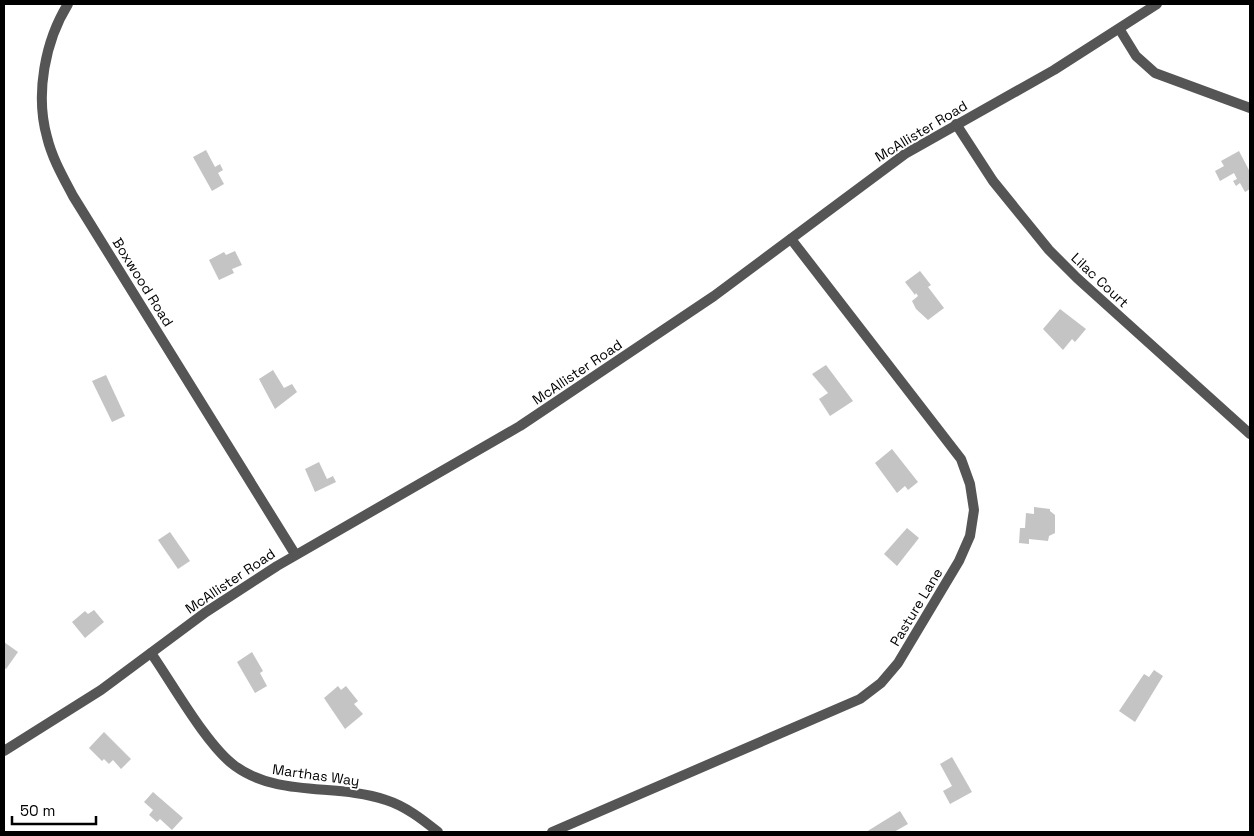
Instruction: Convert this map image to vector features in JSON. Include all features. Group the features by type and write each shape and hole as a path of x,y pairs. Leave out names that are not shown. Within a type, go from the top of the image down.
{"street":[{"name":"Boxwood Road","path":"68,4 54,31 43,82 44,123 54,160 73,196 295,554"},
{"name":"McAllister Road","path":"4,751 101,690 206,612 295,554 520,426 714,296 792,240 905,154 1120,30 1157,4"},
{"path":"1120,30 1136,56 1156,73 1250,108"},
{"name":"Lilac Court","path":"956,124 993,182 1049,250 1077,278 1250,434"},
{"name":"Pasture Lane","path":"552,832 860,699 881,682 898,663 959,561 970,536 974,510 970,484 961,459 792,240"},
{"name":"Marthas Way","path":"151,653 208,737 234,766 257,779 282,786 386,800 410,811 438,832"}],"building":[{"path":"206,150 215,167 220,164 223,170 218,173 224,184 212,191 193,157"},
{"path":"1239,151 1250,172 1250,189 1245,192 1240,183 1236,186 1233,181 1237,179 1234,173 1220,181 1215,171 1224,166 1221,161"},
{"path":"235,251 242,265 232,269 234,273 219,280 209,260 224,252 226,255"},
{"path":"920,271 931,285 928,287 944,308 928,320 916,309 912,301 918,296 916,293 915,295 905,282"},
{"path":"1060,309 1086,329 1075,342 1072,339 1063,350 1043,329"},
{"path":"826,365 853,401 830,416 819,399 828,393 812,374"},
{"path":"273,370 284,388 292,384 297,392 275,409 259,379"},
{"path":"106,375 125,416 112,422 92,381"},
{"path":"892,449 918,482 908,490 905,486 897,493 875,463"},
{"path":"319,462 327,479 333,476 336,482 315,492 305,469"},
{"path":"1034,507 1050,509 1055,515 1055,533 1049,536 1048,541 1029,539 1029,544 1019,543 1020,528 1025,528 1026,513 1034,514"},
{"path":"907,528 919,538 897,566 884,554"},
{"path":"170,532 190,561 178,569 158,540"},
{"path":"94,610 104,622 85,638 72,622 85,611 88,614"},
{"path":"4,642 18,652 6,669 4,668"},
{"path":"252,652 263,671 260,673 267,686 255,693 237,662"},
{"path":"1154,670 1163,676 1135,722 1119,711 1144,674 1149,677"},
{"path":"338,686 341,690 346,686 358,701 354,704 363,714 345,729 324,698"},
{"path":"104,732 131,759 121,769 113,760 109,764 104,759 102,761 89,748"},
{"path":"952,757 972,792 950,804 943,791 952,786 940,764"},
{"path":"153,792 183,818 172,830 160,819 157,822 149,815 153,810 144,802"},
{"path":"900,811 908,824 894,832 866,832"}]}
